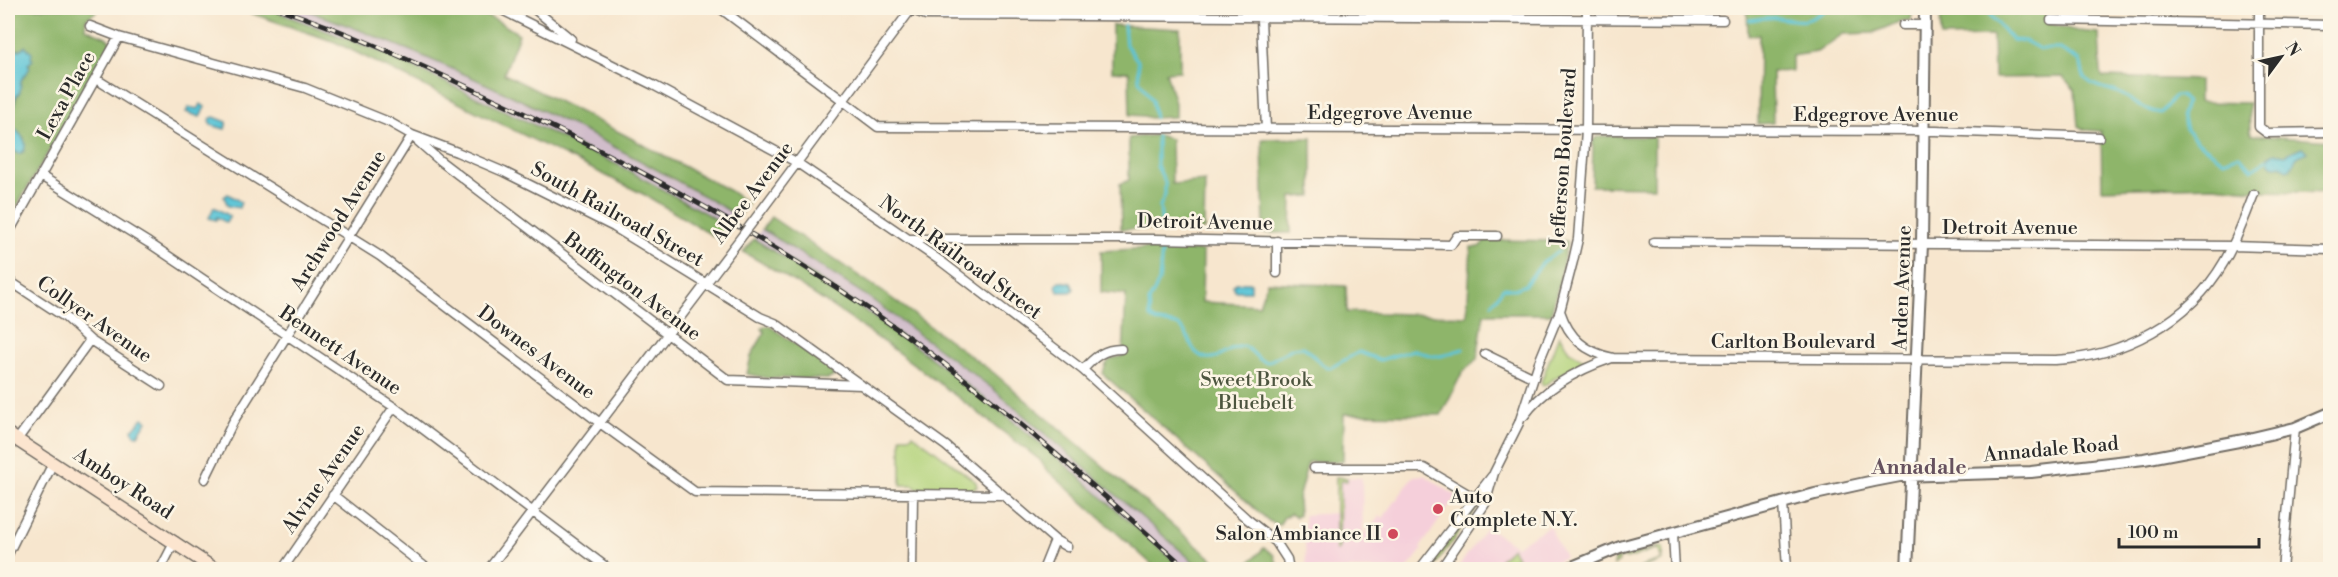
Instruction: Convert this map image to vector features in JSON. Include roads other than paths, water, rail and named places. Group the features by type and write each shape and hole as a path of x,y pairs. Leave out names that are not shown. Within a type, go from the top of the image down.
{"main road":[{"name":"Amboy Road","path":"12,437 175,541 216,570"}],"street":[{"name":"North Railroad Street","path":"498,8 510,10 796,162 909,240 1083,370 1192,467 1245,518 1269,536 1282,550 1287,559 1288,570"},
{"name":"North Railroad Street","path":"533,8 580,48"},
{"name":"Edgegrove Avenue","path":"720,8 878,127 1924,132 2099,136"},
{"name":"Albee Avenue","path":"488,570 761,211 910,8"},
{"path":"910,8 926,15 1261,19 1723,20"},
{"name":"Jefferson Boulevard","path":"1440,570 1485,504 1494,473 1519,423 1560,312 1578,239 1586,131 1587,8"},
{"name":"Arden Avenue","path":"1907,570 1922,244 1925,8"},
{"path":"2259,8 2258,124 2260,129 2267,133 2331,132"},
{"path":"1261,19 1266,129"},
{"path":"2051,20 2331,25"},
{"path":"1903,25 1925,25"},
{"name":"South Railroad Street","path":"90,26 119,37 305,88 389,122 412,135 458,152 558,198 614,228 760,317 775,323 946,446 1055,540 1067,547"},
{"name":"Lexa Place","path":"8,234 119,37"},
{"name":"Downes Avenue","path":"96,80 380,256 695,492 1002,495"},
{"name":"Archwood Avenue","path":"205,479 230,428 412,135"},
{"name":"Buffington Avenue","path":"412,135 439,160 728,380 863,385"},
{"name":"Bennett Avenue","path":"41,176 149,243 394,407 610,570"},
{"name":"Carlton Boulevard","path":"1560,312 1564,325 1580,344 1600,355 1613,358 2065,360 2103,353 2124,346 2145,336 2181,312 2210,283 2233,246 2254,194"},
{"name":"Detroit Avenue","path":"909,240 1156,239 1451,245 1457,236 1497,236"},
{"path":"1277,241 1277,273"},
{"name":"Detroit Avenue","path":"1654,242 2233,246 2331,249"},
{"name":"Collyer Avenue","path":"8,280 66,318 90,340 161,386"},
{"path":"12,437 90,340"},
{"path":"1083,370 1104,351 1121,349"},
{"path":"1485,354 1534,378"},
{"name":"Carlton Boulevard","path":"1519,423 1526,412 1562,381 1613,358"},
{"name":"Alvine Avenue","path":"282,570 394,407"},
{"name":"Annadale Road","path":"1565,570 1620,546 1673,534 1783,502 1874,481 1913,476 1976,475 2091,466 2196,450 2295,428 2331,413"},
{"path":"2282,570 2295,428"},
{"path":"8,554 53,463"},
{"path":"1314,468 1424,468 1485,504"},
{"name":"Jefferson Boulevard","path":"1419,570 1494,473"},
{"path":"912,570 913,494"},
{"path":"333,495 429,570"},
{"path":"1783,502 1787,570"},
{"path":"1673,534 1675,570"},
{"path":"1043,570 1055,540"},
{"path":"160,570 175,541"}],"water":[{"path":"25,46 32,53 33,60 28,64 30,68 21,80 20,92 15,98 12,125 25,143 24,151 19,154 8,147 8,50 20,50"},
{"path":"201,104 205,107 200,117 186,112 189,107 198,109"},
{"path":"214,117 227,122 225,129 211,125 209,122"},
{"path":"2302,147 2307,152 2297,157 2290,169 2287,170 2281,164 2274,166 2269,163 2269,156 2275,153 2285,155"},
{"path":"228,194 241,202 239,208 228,206 224,197"},
{"path":"214,207 230,216 226,223 217,217 216,220 209,218"},
{"path":"1059,281 1071,283 1074,289 1071,292 1058,292 1056,285"},
{"path":"1236,283 1251,283 1251,291 1235,291 1233,286"},
{"path":"143,418 147,421 138,435 135,435 132,430"}],"waterway":[{"path":"1749,20 1775,18 1799,21 1814,17 1828,8"},
{"path":"1984,8 2012,40 2025,41 2040,49 2060,49 2080,61 2083,75 2090,82 2117,92 2149,110 2161,113 2175,96 2181,96 2186,102 2182,115 2186,130 2199,143 2224,161 2239,155 2252,169 2268,159"},
{"path":"1124,25 1126,45 1138,61 1139,80 1152,100 1155,118"},
{"path":"1157,136 1157,166 1165,182 1165,195 1160,206 1162,228"},
{"path":"1162,249 1159,282 1149,301 1150,316 1157,321 1173,324 1184,330 1192,347 1203,357 1213,358 1243,346 1261,360 1268,362 1293,348 1303,347 1330,368 1359,352 1380,360 1413,350 1441,356 1463,349"},
{"path":"1492,304 1503,288 1515,289 1525,285 1544,261 1559,251"}],"railway":[{"path":"277,8 383,49 541,121 647,175 751,234 851,297 975,387 1083,477 1188,570"}],"place":[{"name":"Auto Complete N.Y.","path":"1438,509"},
{"name":"Salon Ambiance II","path":"1393,534"}],"district":[{"name":"Annadale","path":"1919,468"}],"park label":[{"name":"Sweet Brook Bluebelt","path":"1256,392"}]}
